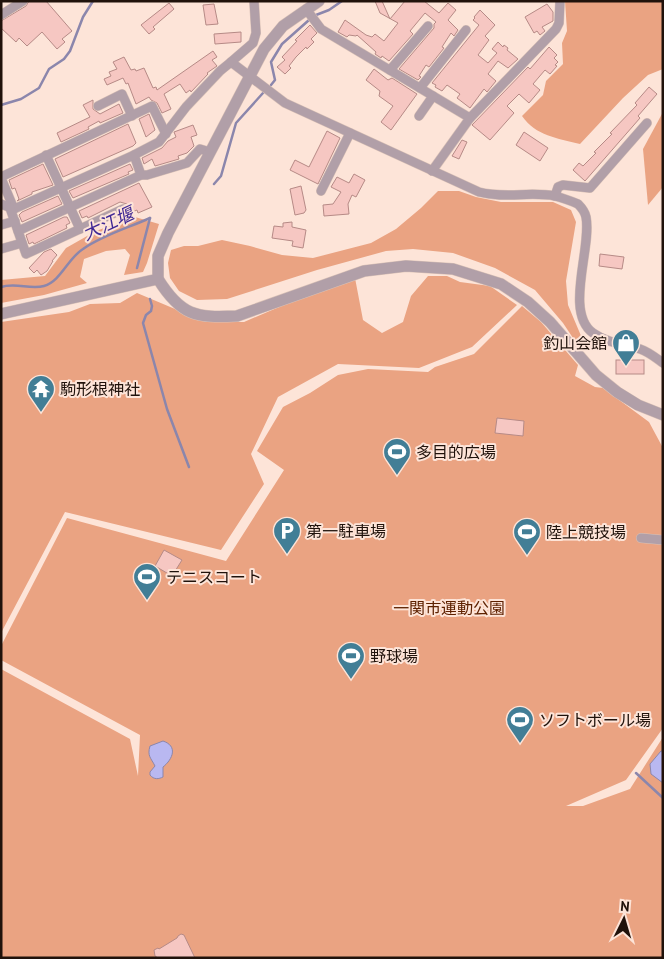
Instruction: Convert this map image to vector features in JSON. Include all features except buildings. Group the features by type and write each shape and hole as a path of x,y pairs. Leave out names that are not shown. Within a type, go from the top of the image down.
{"street":[{"path":"1,15 23,1"},
{"path":"8,207 61,188 159,142 186,107 220,71 253,42 256,33 254,1"},
{"path":"319,1 283,26 264,49 168,233 158,256 158,279 168,295 180,306 198,316 237,316 364,271 406,266 453,269 500,284 528,302 550,322 596,375 617,392 638,405 663,415"},
{"path":"432,171 470,118 556,29 559,23 560,1"},
{"path":"306,9 321,29 470,118"},
{"path":"390,70 428,26"},
{"path":"420,88 466,30"},
{"path":"232,62 285,103 479,192 494,196 536,194 555,196 578,204 586,217 580,296 581,315 586,326 593,333 610,342 639,348 663,363"},
{"path":"98,106 122,94 132,116"},
{"path":"419,116 433,96"},
{"path":"123,209 26,254 8,207 1,177 152,106 166,134"},
{"path":"555,196 558,187 563,185 590,188 647,123"},
{"path":"321,191 350,133"},
{"path":"18,231 141,174 147,175 187,163 200,149 210,152"},
{"path":"46,155 80,229"},
{"path":"134,155 141,174"},
{"path":"1,225 14,221"},
{"path":"1,249 22,243"},
{"path":"1,314 158,279"},
{"path":"640,538 663,540"}],"green space":[{"path":"565,1 663,1 663,69 648,75 623,98 580,144 540,132 522,116 543,95 546,81 563,64 562,43 567,31"},
{"path":"663,112 663,187 648,205 643,149"},
{"path":"438,191 459,191 501,202 553,202 571,210 576,222 566,281 568,305 587,350 579,347 563,323 535,290 495,268 453,253 413,249 386,251 317,270 227,299 197,300 179,291 170,278 168,263 171,250 184,246 198,246 222,240 282,255 313,258 371,243 396,229"},
{"path":"135,217 159,224 143,272 124,275 130,255 125,249 106,251 84,259 80,277 87,283 44,295 1,303 1,280 45,276 66,248 96,231"},
{"path":"428,276 447,276 460,282 490,286 517,305 472,347 419,368 338,364 278,397 251,454 264,484 221,550 65,512 1,633 1,322 69,312 90,304 120,303 137,293 206,322 244,322 300,298 355,278 363,320 382,333 403,322 411,296"},
{"name":"一関市運動公園","path":"522,306 541,322 578,365 575,376 595,387 603,388 649,422 663,448 663,728 626,780 566,806 583,806 630,789 663,737 663,958 1,958 1,669 130,739 138,776 140,735 1,660 1,646 67,518 226,561 284,470 257,451 283,407 338,375 368,369 428,372 435,367 474,354"}],"water":[{"path":"163,741 171,746 172,753 163,767 163,777 158,779 150,775 155,766 150,757 149,749 150,746"},
{"path":"663,751 663,783 651,774 650,764"}],"waterway":[{"path":"1,105 21,99 39,88 49,69 64,59 70,51 83,17 93,1"},
{"name":"大江堰","path":"316,15 329,10 342,1"},
{"name":"大江堰","path":"271,85 275,80 271,62 282,44 309,20"},
{"name":"大江堰","path":"214,184 221,176 236,123 263,93"},
{"path":"137,268 150,218"},
{"name":"大江堰","path":"1,287 12,285 44,286 55,279 83,249 107,236 150,218"},
{"path":"150,299 151,311 146,315 143,323 167,409 189,467"},
{"path":"636,773 663,798"}],"place":[{"name":"釣山会館","path":"626,367"},
{"name":"駒形根神社","path":"41,413"},
{"name":"多目的広場","path":"397,476"},
{"name":"第一駐車場","path":"287,555"},
{"name":"陸上競技場","path":"527,556"},
{"name":"テニスコート","path":"147,601"},
{"name":"野球場","path":"351,680"},
{"name":"ソフトボール場","path":"520,744"}]}
